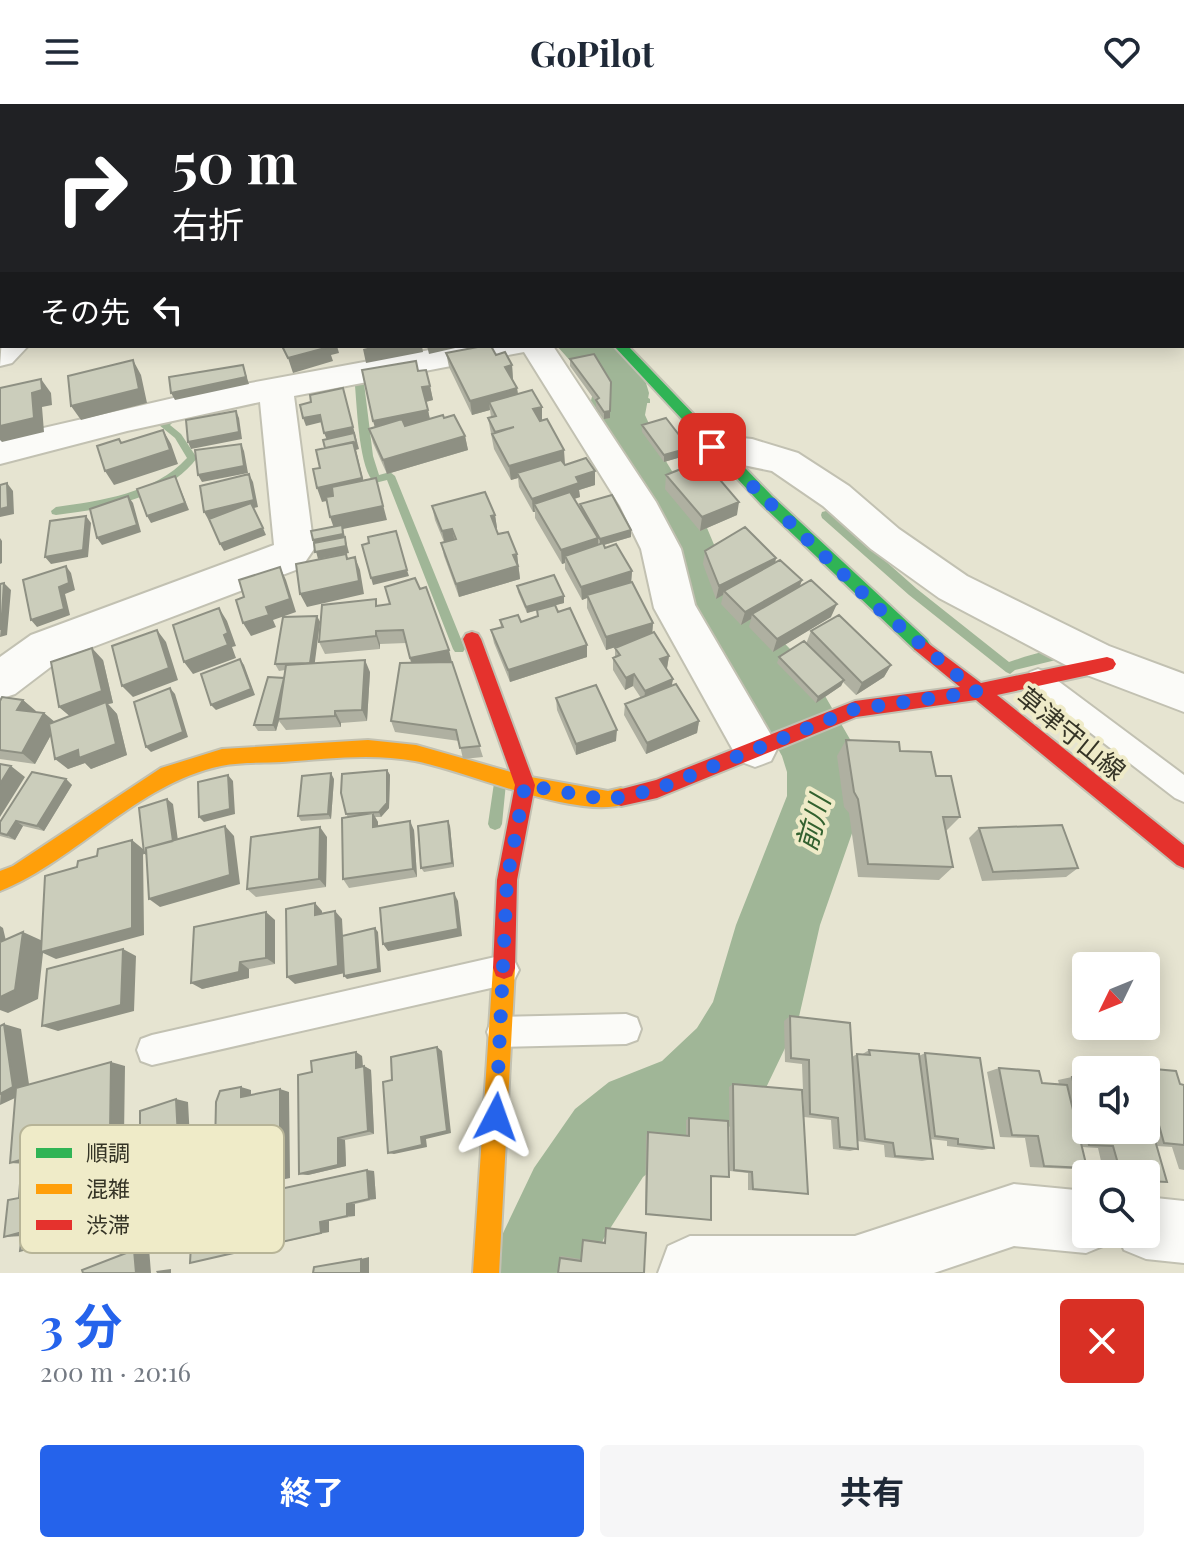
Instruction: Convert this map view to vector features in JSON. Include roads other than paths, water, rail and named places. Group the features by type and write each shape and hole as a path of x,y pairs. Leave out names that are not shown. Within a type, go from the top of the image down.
{"street":[{"path":"0,451 59,435 276,390 501,348"},
{"path":"538,348 637,502 661,549 675,608 755,747"},
{"name":"草津守山線","path":"623,348 712,447 877,607 977,692 1184,858"},
{"path":"0,681 46,647 287,557 294,549 276,390"},
{"path":"712,447 752,452 785,462 836,496 885,539 953,587 1018,623 1107,664 1184,693"},
{"path":"472,639 525,785 507,880 502,1032 486,1273"},
{"path":"0,881 20,873 161,777 222,757 368,748 416,753 525,785 608,800 657,789 855,709 977,692 1107,664"},
{"path":"690,1273 690,1268 855,1268 1014,1215 1072,1221"},
{"path":"1160,1229 1184,1232"}],"lane":[{"path":"1038,679 1184,790"},
{"path":"152,1050 504,970"},
{"path":"502,1032 626,1029"}],"waterway":[{"name":"前川","path":"536,1273 569,1203 609,1143 643,1116 693,1097 730,1061 753,1021 778,925 826,796 825,772 817,748 791,704 768,673 710,611 695,583 689,558 675,528 639,466 616,415 621,393 618,383 605,363 586,348"},
{"path":"346,383 359,383 368,456 375,479 390,476 459,649"},
{"path":"618,383 647,401"},
{"path":"56,511 130,496 167,480 181,470 192,458 178,436 164,425 170,419 179,417"},
{"path":"826,515 913,592 1010,669"},
{"path":"1011,666 1057,655 1066,660"},
{"path":"495,824 500,783"}]}
